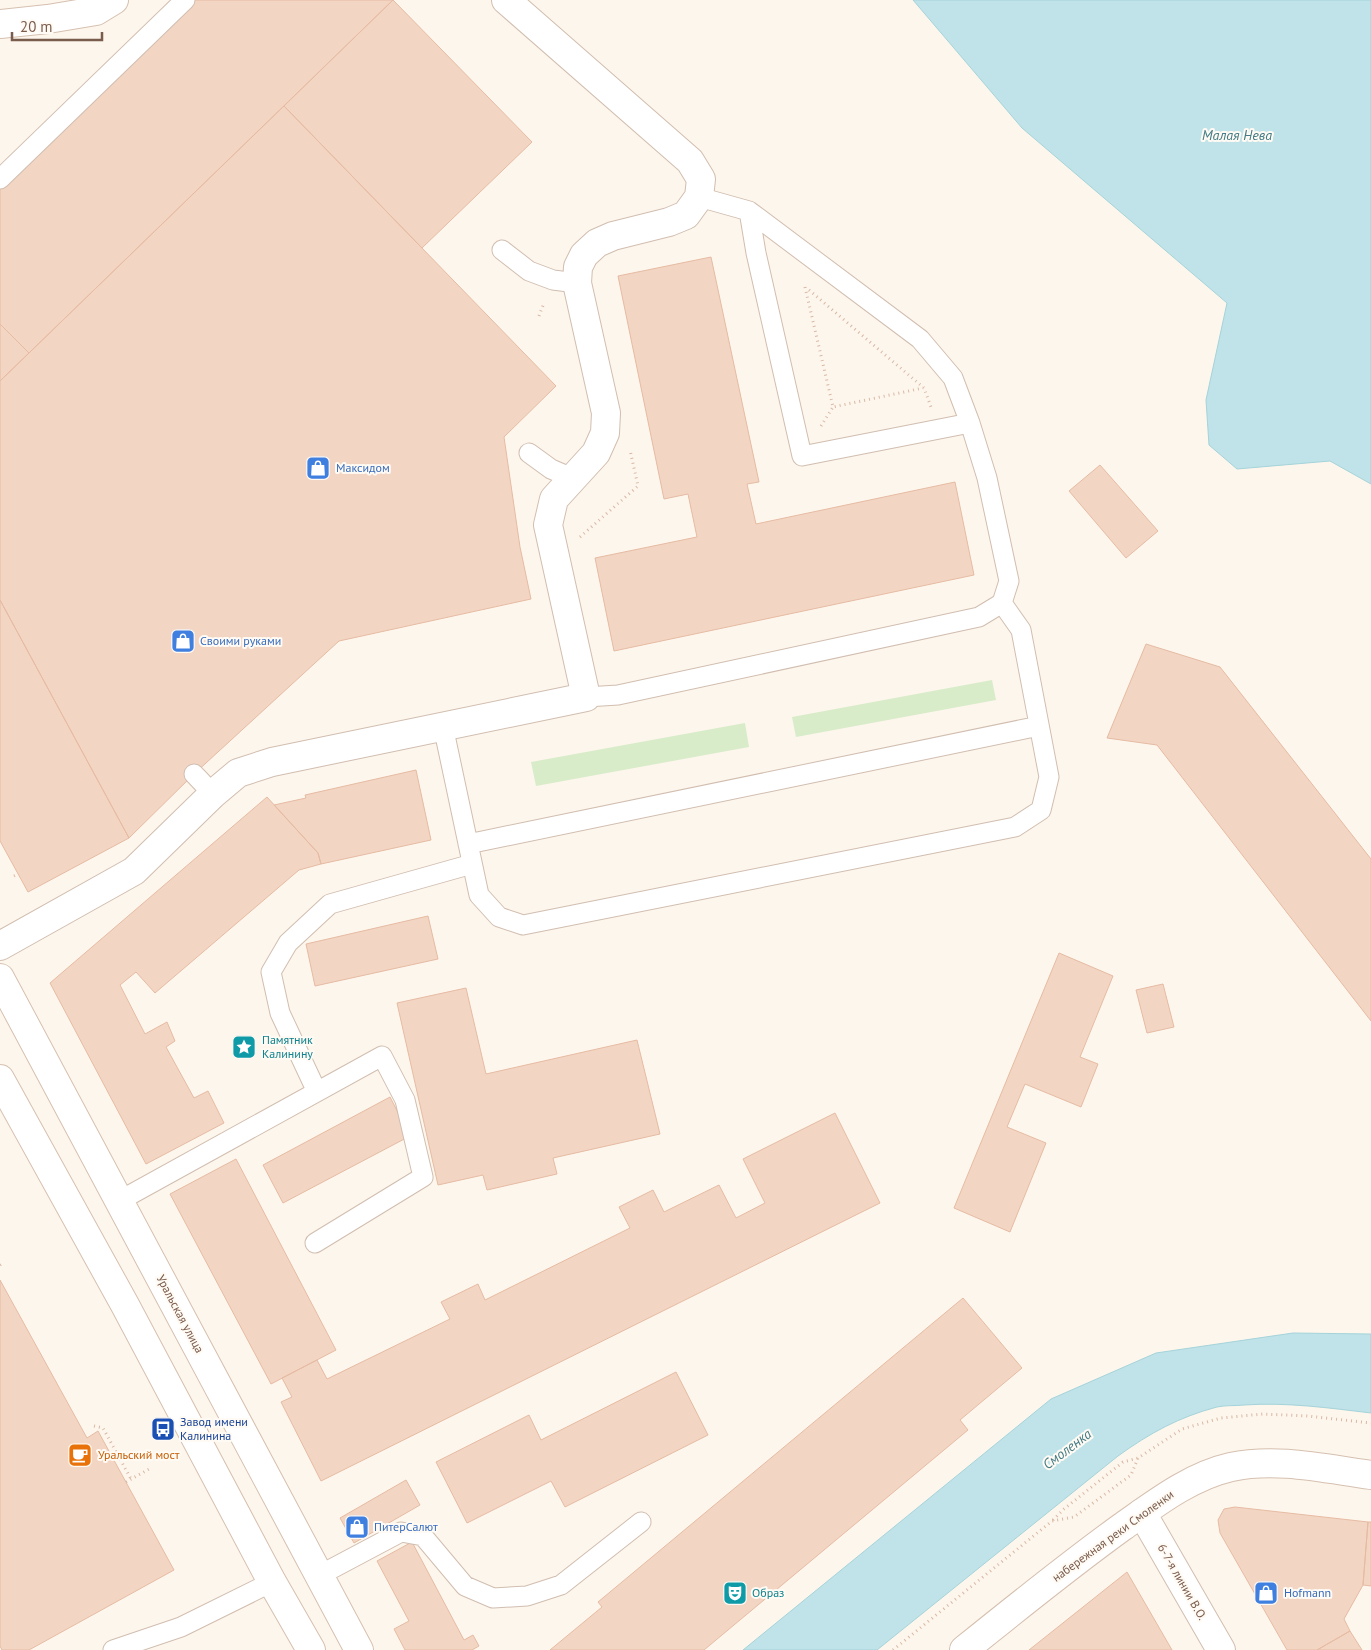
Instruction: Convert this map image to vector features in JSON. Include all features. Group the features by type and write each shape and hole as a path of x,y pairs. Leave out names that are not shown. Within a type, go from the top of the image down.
{"main road":[{"path":"0,24 96,11 114,0"},
{"path":"0,946 134,871 213,794 238,773 272,762 586,697 548,525 554,499 596,453 605,434 606,413 577,283 578,267 584,255 598,243 613,236 669,222 686,215 699,197 701,179 690,161 506,0"},
{"name":"Уральская улица","path":"0,978 360,1650"},
{"path":"0,1078 177,1400 272,1582 311,1650"},
{"name":"набережная реки Смоленки","path":"964,1650 1091,1549 1177,1490 1203,1476 1232,1467 1262,1464 1294,1465 1371,1475"},
{"name":"6-7-я линии В.О.","path":"1142,1513 1221,1650"}],"lane":[{"path":"0,179 185,0"},
{"path":"586,697 618,695 979,616 1002,604 1009,581 987,478 970,423 953,378 920,339 749,211 699,197"},
{"path":"749,211 756,253 802,456 970,423"},
{"path":"502,250 528,272 553,280 577,283"},
{"path":"528,452 551,469 572,478"},
{"path":"444,726 479,895 499,917 523,926 1015,827 1041,810 1050,777 1021,630 1002,604"},
{"path":"468,844 1039,726"},
{"path":"194,774 213,794"},
{"path":"317,1092 280,1013 271,972 288,943 330,904 472,864"},
{"path":"119,1201 382,1056 404,1100 423,1177 315,1243"},
{"path":"320,1575 401,1532 423,1536 465,1586 493,1598 526,1596 561,1585 641,1522"},
{"path":"112,1650 181,1627 272,1582"}],"path":[{"path":"799,280 924,388 833,407 805,286"},
{"path":"580,537 638,486 630,450"},
{"path":"14,876 18,874"},
{"path":"0,1265 4,1262"},
{"path":"94,1426 103,1428 131,1479"},
{"path":"1052,1521 1064,1509 1123,1462 1138,1458"},
{"path":"126,1482 151,1468"}],"green space":[{"path":"992,680 996,700 796,737 792,717"},
{"path":"745,723 749,747 536,786 531,762"}],"water":[{"name":"Малая Нева","path":"913,0 1371,0 1371,484 1330,461 1237,469 1209,445 1206,400 1227,303 1022,128"},
{"name":"Смоленка","path":"1293,1333 1371,1334 1371,1413 1276,1404 1220,1406 1203,1411 1153,1433 1118,1456 877,1650 743,1650 1051,1399 1156,1353"}],"building":[{"path":"192,0 393,0 29,353 0,324 0,186"},
{"path":"393,0 532,142 422,248 284,106"},
{"path":"284,106 556,386 504,437 520,547 531,599 339,641 194,774 129,838 0,600 0,381"},
{"path":"711,257 759,482 747,484 756,524 955,482 974,575 614,651 595,558 697,537 688,494 664,499 618,276"},
{"path":"0,324 29,353 0,381"},
{"path":"1100,465 1158,531 1126,558 1069,491"},
{"path":"0,600 129,838 28,892 0,841"},
{"path":"1146,644 1220,667 1371,859 1371,1021 1157,745 1107,738"},
{"path":"416,770 431,840 321,864 318,853 274,805 306,798 305,795"},
{"path":"267,797 318,853 321,864 299,870 155,993 136,972 120,985 145,1034 167,1022 175,1041 166,1047 194,1098 208,1091 224,1123 146,1164 50,983"},
{"path":"428,916 438,959 315,986 306,944"},
{"path":"1059,953 1113,976 1080,1057 1098,1064 1081,1107 1025,1084 1007,1127 1046,1143 1010,1232 954,1208"},
{"path":"1163,984 1174,1027 1147,1033 1136,990"},
{"path":"466,988 486,1074 637,1040 660,1134 553,1158 557,1174 487,1190 483,1175 438,1185 397,1003"},
{"path":"390,1097 410,1136 283,1203 263,1165"},
{"path":"835,1113 880,1203 321,1481 281,1402 292,1397 282,1378 317,1360 327,1379 450,1319 441,1302 478,1284 485,1300 630,1228 619,1207 653,1190 664,1212 719,1185 736,1218 765,1203 743,1159"},
{"path":"236,1159 336,1350 271,1384 170,1194"},
{"path":"0,1280 87,1438 98,1431 174,1570 29,1650 2,1650 0,1646"},
{"path":"963,1298 1022,1368 960,1420 968,1430 704,1650 550,1650 602,1607 598,1602"},
{"path":"676,1372 708,1435 565,1507 551,1481 467,1523 436,1462 529,1415 541,1440"},
{"path":"406,1480 420,1505 354,1543 340,1518"},
{"path":"1235,1507 1368,1522 1363,1585 1344,1619 1350,1631 1317,1650 1287,1650 1220,1533 1218,1520 1224,1509"},
{"path":"1368,1522 1371,1522 1371,1586 1363,1585"},
{"path":"412,1542 464,1640 473,1635 479,1646 472,1650 405,1650 394,1629 409,1621 377,1561"},
{"path":"1127,1572 1172,1650 1029,1650"},
{"path":"1350,1631 1362,1650 1317,1650"}],"place":[{"name":"Максидом","path":"318,468"},
{"name":"Своими руками","path":"183,641"},
{"name":"Памятник Калинину","path":"244,1047"},
{"name":"Завод имени Калинина","path":"163,1429"},
{"name":"Уральский мост","path":"80,1455"},
{"name":"ПитерСалют","path":"357,1527"},
{"name":"Образ","path":"735,1593"},
{"name":"Hofmann","path":"1266,1593"}]}
